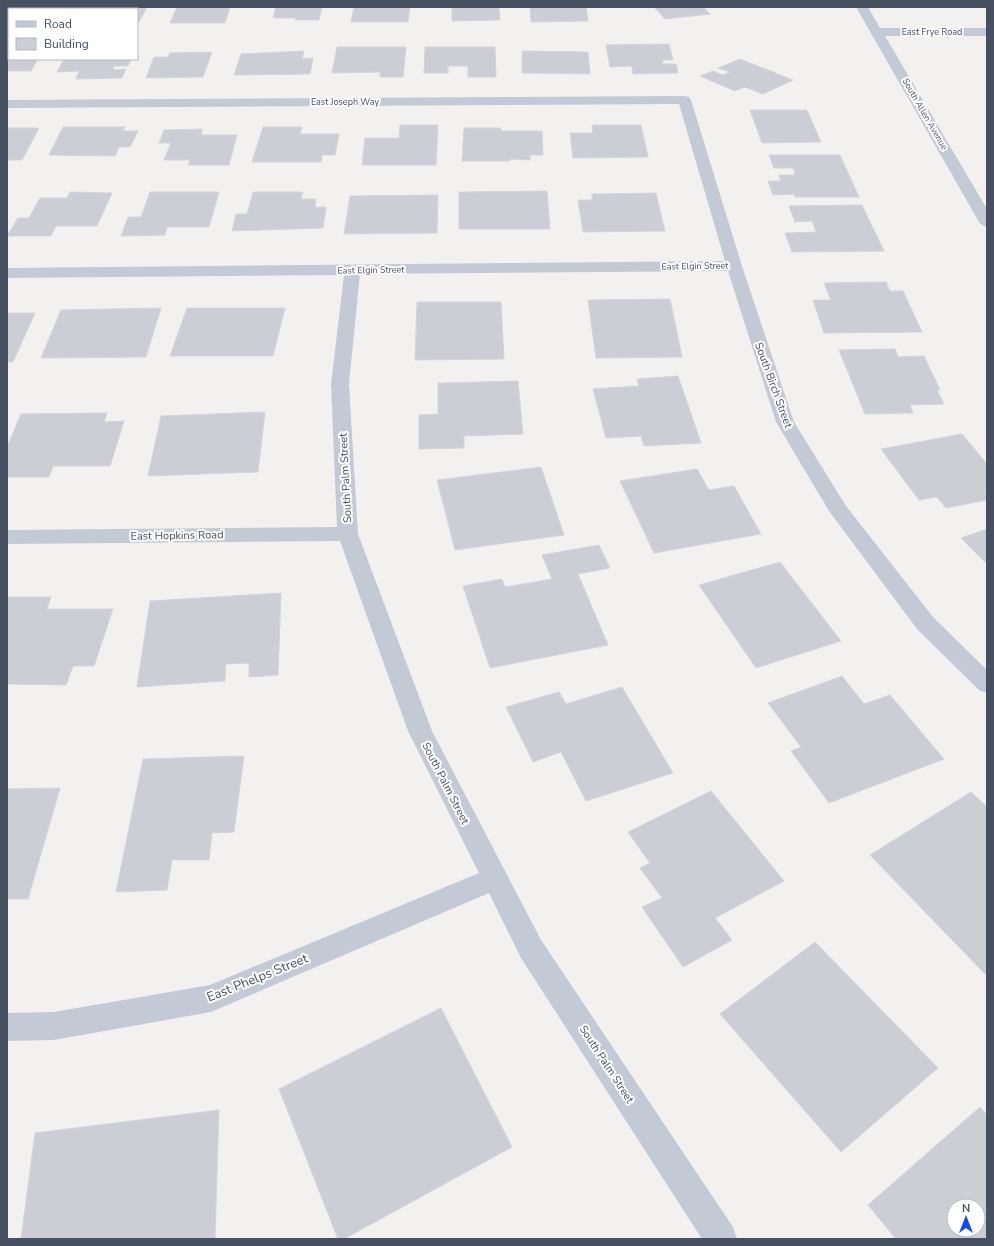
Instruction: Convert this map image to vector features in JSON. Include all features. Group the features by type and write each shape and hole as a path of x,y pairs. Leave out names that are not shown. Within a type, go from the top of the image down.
{"street":[{"name":"South Allen Avenue","path":"862,7 985,217"},
{"name":"East Frye Road","path":"877,32 987,32"},
{"name":"East Joseph Way","path":"7,104 684,100"},
{"name":"South Birch Street","path":"684,100 734,266 785,422 839,511 925,623 987,684"},
{"name":"East Elgin Street","path":"7,273 734,266"},
{"name":"South Palm Street","path":"352,270 340,384 348,534 420,731 531,948 721,1239"},
{"name":"East Hopkins Road","path":"7,537 348,534"},
{"name":"East Phelps Street","path":"7,1027 54,1026 211,998 494,878"}],"building":[{"path":"7,7 55,7 8,8 7,24"},
{"path":"147,7 139,22 138,8 100,8"},
{"path":"177,7 230,7 225,23 170,23"},
{"path":"276,7 322,7 319,20 295,20 296,18 273,18"},
{"path":"354,7 410,7 408,22 351,22"},
{"path":"452,7 499,7 500,20 452,21"},
{"path":"530,7 586,7 588,21 531,22"},
{"path":"654,7 703,7 710,14 665,19"},
{"path":"669,44 673,60 662,60 663,64 676,64 678,73 633,74 632,66 610,67 606,45"},
{"path":"337,47 406,47 403,77 380,77 380,72 332,73"},
{"path":"425,47 495,47 496,77 468,77 468,66 448,66 448,73 424,73"},
{"path":"8,50 8,60 37,60 31,71 7,71"},
{"path":"304,51 302,59 313,58 310,74 234,75 241,54"},
{"path":"522,51 588,52 590,74 522,73"},
{"path":"212,52 203,77 146,78 154,57 168,57 170,53"},
{"path":"740,59 793,80 763,94 745,87 735,91 700,76 713,71 723,75 730,72 718,68"},
{"path":"63,60 131,60 128,66 114,66 113,70 126,69 122,78 76,79 79,71 57,72"},
{"path":"750,110 807,110 821,142 762,143"},
{"path":"400,125 438,125 436,165 362,165 365,138 399,138"},
{"path":"592,125 641,125 648,157 573,158 570,133 593,133"},
{"path":"63,127 125,127 123,131 138,131 130,147 119,147 115,156 49,155"},
{"path":"263,127 302,127 300,134 339,134 335,155 322,155 321,162 252,162"},
{"path":"7,128 39,128 22,160 7,160"},
{"path":"464,128 501,128 501,131 542,131 543,155 530,155 530,160 510,159 510,161 462,161"},
{"path":"202,129 201,135 237,135 229,165 188,165 190,160 164,160 171,143 159,143 164,130"},
{"path":"769,155 840,155 859,197 795,197 794,194 773,195 768,181 781,181 779,175 795,175 793,168 774,168"},
{"path":"547,191 550,229 459,229 459,192"},
{"path":"70,192 112,193 97,226 56,226 51,236 7,236 18,218 29,218 40,198 67,198"},
{"path":"150,192 219,192 209,227 167,227 165,235 121,236 128,217 141,217"},
{"path":"253,192 303,192 301,199 316,199 315,207 326,207 323,228 232,231 236,214 247,214"},
{"path":"656,193 665,231 583,232 578,200 592,200 592,194"},
{"path":"438,195 437,233 344,234 350,196"},
{"path":"862,205 884,251 792,252 785,233 816,232 812,221 795,222 789,206"},
{"path":"886,282 890,291 903,291 922,332 824,333 813,300 831,300 824,283"},
{"path":"670,299 682,357 596,358 588,300"},
{"path":"417,302 501,302 504,359 415,360"},
{"path":"161,308 146,357 41,358 61,310"},
{"path":"187,308 285,308 273,356 170,356"},
{"path":"7,313 35,313 13,362 7,362"},
{"path":"895,349 898,357 924,356 940,390 937,390 944,404 910,405 913,413 865,414 839,350"},
{"path":"678,376 701,443 644,446 641,436 606,438 593,389 639,386 637,379"},
{"path":"518,381 523,434 464,436 464,448 419,449 419,415 438,414 438,383"},
{"path":"265,412 258,472 148,476 161,416"},
{"path":"107,413 104,422 124,421 110,466 53,466 49,477 7,477 7,447 21,414"},
{"path":"962,434 987,464 987,490 985,491 987,494 987,500 946,508 937,497 919,500 881,449"},
{"path":"541,467 564,535 455,550 437,480"},
{"path":"697,469 709,490 734,486 761,534 654,553 620,481"},
{"path":"987,529 987,564 961,538"},
{"path":"599,545 610,568 578,574 608,645 490,668 463,586 502,579 505,587 552,579 542,555"},
{"path":"780,562 841,641 756,668 699,585"},
{"path":"281,593 278,675 249,677 249,663 226,664 225,681 137,687 150,601"},
{"path":"7,597 51,597 47,609 113,609 94,666 73,666 66,685 7,684"},
{"path":"842,676 864,704 890,695 944,759 829,803 791,751 801,747 768,703"},
{"path":"622,687 673,773 586,801 561,752 533,762 506,707 559,692 566,704"},
{"path":"244,756 234,832 212,833 209,860 172,860 167,890 116,892 143,759"},
{"path":"60,788 28,899 7,899 7,789"},
{"path":"711,791 784,881 715,918 732,940 683,967 642,907 662,898 640,868 650,863 628,832"},
{"path":"971,792 987,807 987,973 985,974 870,855"},
{"path":"815,942 938,1068 841,1152 720,1014"},
{"path":"441,1008 512,1147 344,1239 338,1239 279,1089"},
{"path":"980,1107 987,1115 987,1239 896,1239 868,1205"},
{"path":"219,1110 215,1239 21,1239 35,1133"}]}
